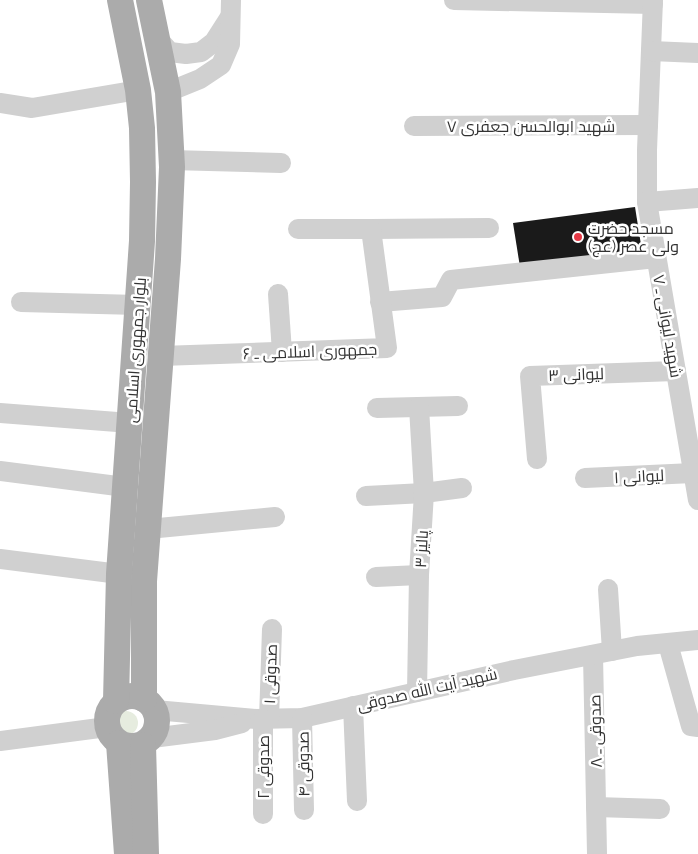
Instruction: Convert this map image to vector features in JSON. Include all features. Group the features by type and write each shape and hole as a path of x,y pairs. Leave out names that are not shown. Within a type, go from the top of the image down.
{"main road":[{"name":"بلوار جمهوری اسلامی","path":"116,701 119,574 142,241 143,182 142,128 138,90 120,0"},
{"name":"بلوار جمهوری اسلامی","path":"149,0 168,92 172,160 168,259 144,581 150,704"},
{"path":"130,738 158,726 158,718 150,704 130,696 116,701 108,713 130,738 146,854"},
{"path":"127,854 130,738"}],"street":[{"path":"454,0 653,2"},
{"name":"شهید لیوانی ـ ۷","path":"653,2 647,202 698,500"},
{"path":"156,37 170,52 186,54 201,52 214,42 230,9"},
{"path":"168,92 200,79 221,65 230,44 230,9"},
{"path":"651,51 698,53"},
{"path":"0,103 32,108 138,90"},
{"name":"شهید ابوالحسن جعفری ۷","path":"414,126 648,125"},
{"path":"172,160 281,163"},
{"path":"647,202 698,198"},
{"path":"298,229 489,228"},
{"name":"جمهوری اسلامی ـ ۶","path":"161,356 387,348 371,229"},
{"path":"380,302 442,297 451,280 656,258"},
{"path":"278,294 282,352"},
{"path":"20,302 138,305"},
{"name":"لیوانی ۳","path":"537,459 530,376 676,371"},
{"path":"377,408 458,406"},
{"name":"پالیز ۳","path":"417,692 419,575 424,492 420,407"},
{"path":"0,413 130,423"},
{"path":"0,471 125,487"},
{"name":"لیوانی ۱","path":"585,478 694,473"},
{"path":"366,496 462,488"},
{"path":"148,529 275,517"},
{"path":"0,559 119,574"},
{"path":"376,577 419,575"},
{"name":"صدوقی ـ ۸","path":"597,854 596,807 608,589"},
{"name":"صدوقی ۱","path":"263,719 272,629"},
{"name":"شهید آیت الله صدوقی","path":"150,704 263,719 302,718 514,670 603,653 698,640"},
{"path":"668,644 691,726 698,727"},
{"path":"353,706 357,801"},
{"name":"صدوقی ۴","path":"302,718 304,810"},
{"path":"0,741 130,738 215,730 263,719"},
{"name":"صدوقی ۲","path":"263,719 263,814"},
{"path":"596,807 660,809"}],"shaded area":[{"path":"126,711 135,714 138,723 135,732 126,735 117,732 114,723 117,714"}],"building":[{"name":"مسجد حضرت ولی عصر (عج)","path":"635,207 642,251 520,267 513,223"}],"place":[{"name":"مسجد حضرت ولی عصر (عج)","path":"578,237"}]}
